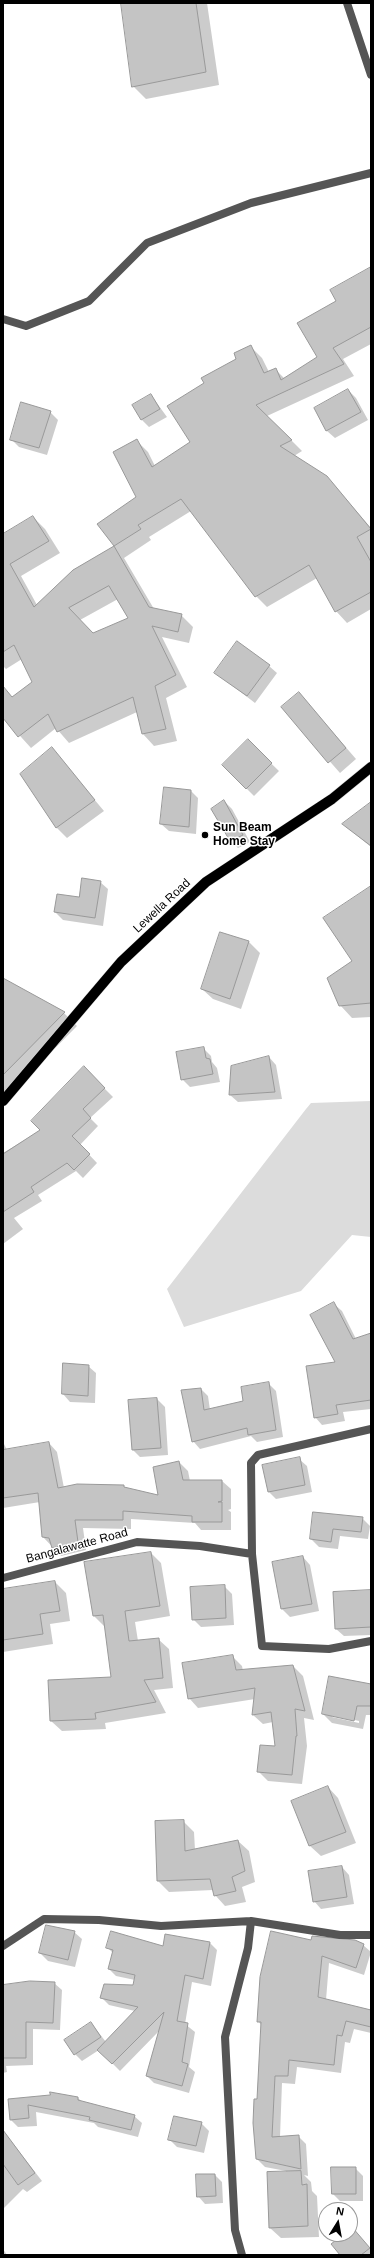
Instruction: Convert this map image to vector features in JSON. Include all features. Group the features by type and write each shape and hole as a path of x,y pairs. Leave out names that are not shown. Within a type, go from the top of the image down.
{"main road":[{"name":"Lewella Road","path":"3,1101 121,962 206,882 326,803 371,767"}],"street":[{"path":"347,3 371,75"},
{"path":"3,319 26,326 89,301 147,243 251,203 371,173"},
{"path":"371,1429 258,1455 251,1463 252,1554 262,1646 329,1649 371,1641"},
{"name":"Bangalawatte Road","path":"3,1578 137,1542 200,1546 252,1554"},
{"path":"3,1946 44,1919 99,1920 161,1926 252,1921 340,1935 371,1935"},
{"path":"242,2255 235,2230 224,2037 248,1948 252,1921"}],"shaded area":[{"path":"371,1101 371,1237 352,1235 301,1291 184,1327 167,1289 306,1109 311,1103"}],"building":[{"path":"121,3 196,3 206,72 132,87"},
{"path":"371,267 371,327 333,348 344,364 256,405 292,440 280,446 327,476 371,529 357,537 371,562 371,592 335,612 309,565 255,597 181,499 138,525 141,529 114,546 97,524 136,497 113,452 137,439 152,467 190,442 167,406 204,383 201,378 236,359 234,353 251,345 264,373 276,368 281,380 317,357 297,323 336,301 330,290"},
{"path":"348,389 361,412 326,431 314,408"},
{"path":"151,394 160,409 141,420 132,405"},
{"path":"21,402 51,411 39,448 10,440"},
{"path":"33,516 49,541 10,564 34,607 73,570 114,546 149,607 182,614 178,632 152,626 176,675 155,686 166,729 142,734 133,697 57,732 48,714 18,737 3,718 3,686 12,697 32,682 14,645 3,652 3,534","holes":["109,586 128,618 93,633 69,608"]},
{"path":"237,641 270,665 247,696 214,673"},
{"path":"299,692 346,748 328,763 281,707"},
{"path":"248,739 272,763 246,789 222,765"},
{"path":"52,747 95,800 56,828 20,774"},
{"path":"164,787 191,790 189,827 160,824"},
{"path":"224,800 243,835 230,841 211,809"},
{"path":"371,802 371,846 342,824"},
{"path":"82,878 101,881 95,918 54,912 57,894 79,897"},
{"path":"371,886 371,1003 339,1006 327,978 352,961 323,918"},
{"path":"220,932 249,941 230,999 201,989"},
{"path":"3,978 65,1012 3,1075"},
{"path":"204,1047 206,1058 210,1059 213,1074 181,1080 176,1052"},
{"path":"269,1056 275,1092 229,1095 231,1066"},
{"path":"84,1066 105,1088 83,1109 91,1118 72,1136 90,1154 74,1170 67,1163 31,1187 34,1192 3,1212 3,1154 40,1130 31,1121"},
{"path":"334,1302 353,1339 371,1333 371,1400 336,1405 338,1414 314,1418 306,1366 335,1362 310,1315"},
{"path":"63,1363 89,1365 88,1396 62,1394"},
{"path":"269,1382 276,1430 248,1435 247,1428 192,1442 181,1390 201,1388 204,1410 243,1401 241,1387"},
{"path":"157,1398 161,1448 132,1450 128,1400"},
{"path":"49,1442 58,1488 77,1484 124,1485 124,1487 158,1495 153,1467 179,1461 183,1480 222,1480 222,1501 218,1502 222,1502 222,1522 192,1522 192,1516 123,1511 123,1520 75,1520 78,1542 52,1548 49,1538 42,1537 38,1493 3,1498 3,1450"},
{"path":"300,1457 305,1485 268,1492 262,1465"},
{"path":"313,1512 363,1517 361,1532 333,1529 331,1542 310,1539"},
{"path":"151,1552 160,1606 125,1611 129,1641 159,1638 163,1678 144,1680 156,1702 95,1713 96,1719 50,1721 48,1680 111,1677 103,1615 93,1616 84,1562"},
{"path":"303,1556 312,1604 281,1609 272,1562"},
{"path":"55,1581 60,1611 40,1614 43,1634 3,1640 3,1589"},
{"path":"225,1585 226,1618 192,1620 190,1587"},
{"path":"371,1590 371,1627 335,1629 333,1592"},
{"path":"233,1655 236,1670 293,1665 305,1711 295,1709 297,1736 292,1775 257,1772 260,1745 275,1746 271,1712 252,1715 255,1688 188,1699 182,1663"},
{"path":"329,1676 371,1684 371,1706 357,1706 354,1721 322,1714"},
{"path":"328,1786 346,1832 309,1846 291,1801"},
{"path":"184,1820 185,1851 238,1840 245,1871 232,1877 236,1891 214,1896 210,1879 157,1881 155,1821"},
{"path":"342,1866 347,1897 313,1902 308,1871"},
{"path":"46,1925 75,1931 68,1960 39,1953"},
{"path":"111,1931 163,1946 165,1934 210,1942 203,1979 185,1975 177,2021 188,2023 182,2062 188,2064 182,2086 146,2076 164,2012 112,2064 97,2050 138,2007 100,1998 104,1984 133,1985 135,1975 108,1969 113,1950 106,1948"},
{"path":"271,1931 311,1940 312,1936 355,1940 364,1944 356,1968 322,1956 318,1997 371,2010 371,2027 346,2021 342,2036 337,2035 334,2065 289,2060 288,2076 275,2076 272,2137 299,2135 301,2169 256,2159 253,2123 254,2099 257,2099 261,2022 257,2022 260,1977"},
{"path":"30,1981 55,1982 53,2023 26,2022 26,2058 3,2058 3,1985"},
{"path":"91,2022 101,2037 74,2055 64,2040"},
{"path":"50,2092 78,2097 78,2100 135,2115 131,2130 89,2120 90,2117 28,2105 29,2118 10,2120 8,2099 50,2095"},
{"path":"174,2116 202,2122 196,2146 168,2140"},
{"path":"3,2130 35,2173 18,2185 3,2164"},
{"path":"331,2167 356,2167 356,2194 332,2194"},
{"path":"301,2171 302,2185 307,2184 308,2226 269,2228 267,2172"},
{"path":"196,2174 215,2174 216,2196 197,2197"},
{"path":"358,2234 370,2248 361,2255 340,2255 331,2244 334,2242 358,2242"}],"place":[{"name":"Sun Beam Home Stay","path":"205,835"}]}
